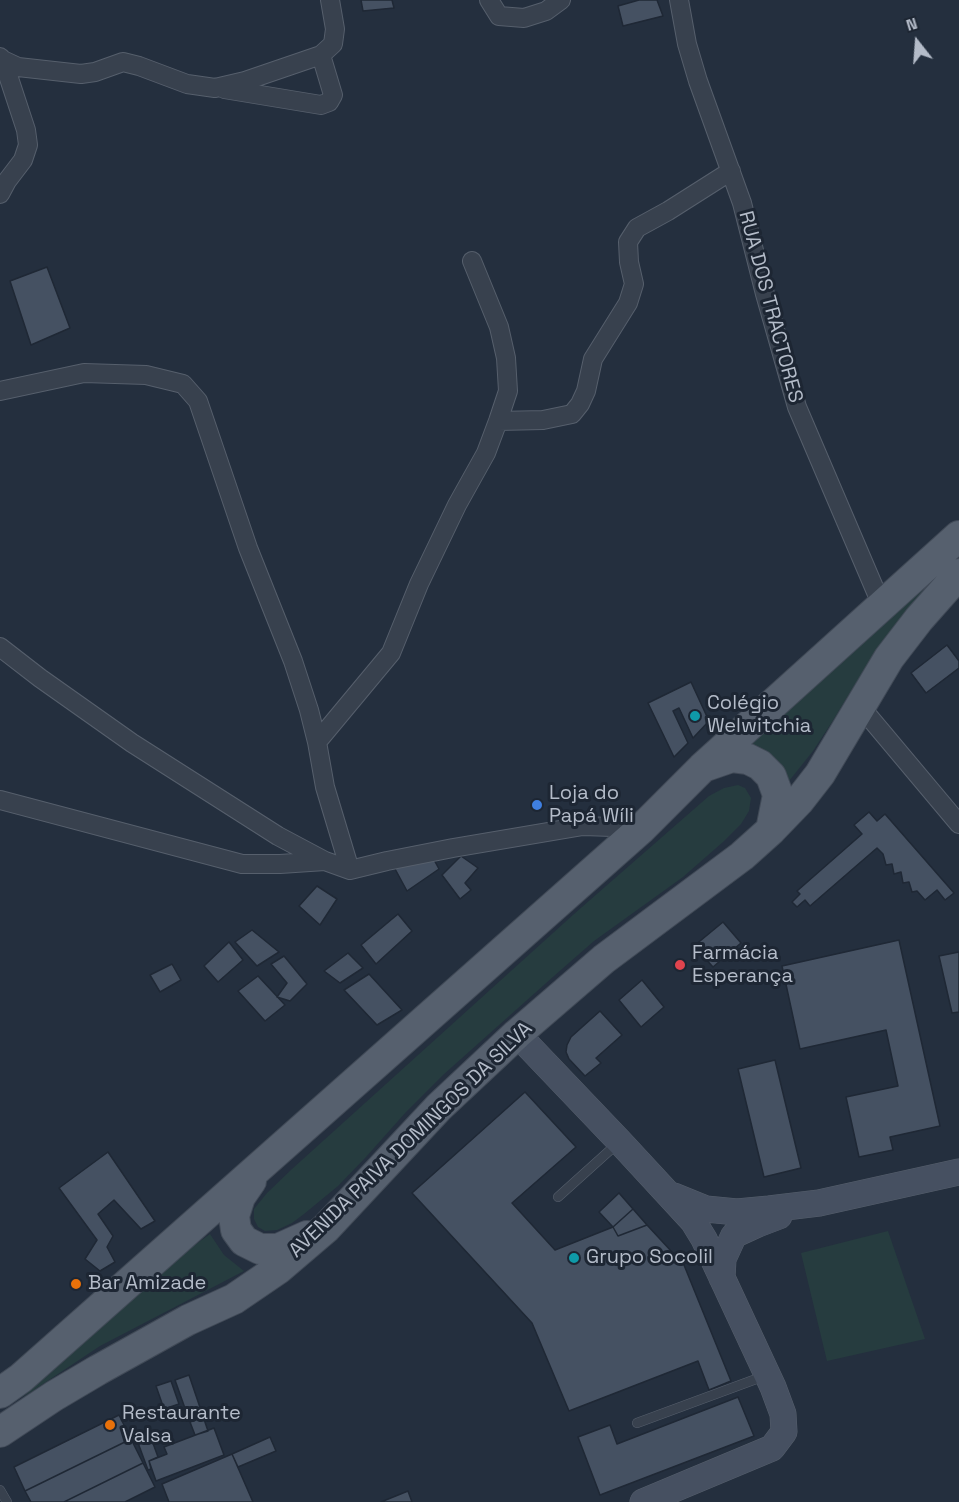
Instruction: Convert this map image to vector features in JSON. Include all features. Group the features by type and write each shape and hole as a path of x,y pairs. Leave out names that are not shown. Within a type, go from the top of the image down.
{"main road":[{"path":"0,1393 21,1378 642,828 702,768 959,536"},
{"name":"AVENIDA PAIVA DOMINGOS DA SILVA","path":"0,1432 98,1370 188,1320 234,1299 278,1269 326,1228 439,1107 517,1034 604,959 742,856 799,801 820,774 889,658 925,611 959,574"},
{"path":"702,768 732,757 748,759 760,765 771,776 778,795 771,830"},
{"path":"265,1162 240,1197 234,1216 236,1230 244,1241 260,1249 278,1249 326,1228"}],"street":[{"path":"215,88 246,81 321,55 333,44 335,29 330,0"},
{"path":"489,0 499,16 524,18 546,11 561,0"},
{"name":"RUA DOS TRACTORES","path":"679,0 687,44 742,203 797,407 882,606"},
{"path":"2,58 18,67 81,74 95,72 123,62 187,84 321,105 329,102 333,95 321,55"},
{"path":"0,194 23,160 28,145 26,130 2,58"},
{"path":"498,421 543,420 572,414 586,391 593,359 628,303 634,284 629,262 628,242 637,228 731,171"},
{"path":"317,742 391,653 419,584 486,453 508,391 506,358 499,327 472,261"},
{"path":"0,391 84,373 146,375 183,384 198,401 248,548 293,661 309,710 325,787 350,870"},
{"path":"0,647 132,743 278,836 325,861 350,870 453,848 583,826 642,828"},
{"path":"860,706 959,824"},
{"path":"0,800 242,864 325,861"},
{"path":"517,1034 693,1221 705,1239 783,1414 784,1432 772,1448 643,1502"},
{"path":"668,1194 706,1209 737,1212 819,1203 959,1172"},
{"path":"722,1278 723,1259 734,1235 758,1224 819,1203"}],"lane":[{"path":"558,1197 620,1142"},
{"path":"637,1424 767,1376"},
{"path":"0,1490 7,1502"}],"green space":[{"path":"935,575 872,657 813,751 789,781 749,745"},
{"path":"738,785 745,788 751,798 749,811 741,824 723,842 683,877 594,941 443,1075 338,1186 292,1223 277,1230 265,1231 258,1227 254,1219 254,1209 292,1169 574,914 709,796 724,788"},
{"path":"888,1231 925,1339 827,1361 801,1253"},
{"path":"210,1234 224,1255 244,1271 100,1346 22,1398 181,1255"}],"building":[{"path":"361,0 392,0 394,8 363,11"},
{"path":"639,0 657,0 663,16 623,26 618,6"},
{"path":"47,267 70,328 31,345 10,281"},
{"path":"947,645 959,661 959,668 926,693 911,673"},
{"name":"Colégio Welwitchia","path":"691,682 709,721 693,738 679,708 673,711 688,743 674,757 648,703"},
{"path":"869,812 877,821 885,814 954,893 945,900 937,890 925,900 917,891 912,892 909,882 903,883 901,872 894,874 892,864 886,865 883,854 877,848 810,906 805,900 797,907 792,902 800,894 797,891 862,834 854,825"},
{"path":"432,856 439,869 407,891 394,867"},
{"path":"461,856 478,868 465,883 471,890 460,899 442,875"},
{"path":"317,886 337,899 320,925 299,906"},
{"path":"398,914 412,931 376,964 361,945"},
{"path":"723,922 741,943 713,967 694,946"},
{"path":"252,930 279,952 257,966 235,942"},
{"path":"899,940 940,1126 890,1137 893,1150 859,1157 846,1097 898,1086 886,1030 800,1049 782,966"},
{"path":"229,942 243,960 218,982 204,966"},
{"path":"959,952 959,1012 952,1013 939,956"},
{"path":"348,953 363,968 340,983 324,971"},
{"path":"284,956 307,984 290,1001 277,997 287,983 271,964"},
{"path":"172,964 181,980 160,992 150,975"},
{"path":"369,974 402,1010 377,1025 344,990"},
{"path":"258,976 285,1005 265,1021 238,991"},
{"path":"642,980 664,1007 641,1027 619,1000"},
{"path":"600,1011 622,1035 596,1058 601,1063 585,1076 569,1059 566,1052 567,1045 571,1037"},
{"path":"775,1060 801,1168 764,1177 738,1069"},
{"name":"Grupo Socolil","path":"525,1092 576,1147 512,1203 555,1250 613,1227 618,1236 647,1225 684,1265 731,1381 709,1390 698,1361 569,1411 532,1323 412,1193"},
{"path":"108,1152 155,1221 141,1229 114,1200 98,1214 113,1236 107,1247 115,1262 100,1271 85,1259 97,1240 59,1188"},
{"path":"619,1193 633,1209 613,1227 599,1212"},
{"path":"633,1209 647,1225 618,1236 613,1227"},
{"path":"189,1375 208,1431 195,1435 190,1422 196,1420 193,1412 187,1414 175,1380"},
{"path":"171,1381 179,1404 164,1409 156,1386"},
{"path":"738,1397 754,1436 600,1495 578,1437 610,1425 617,1444"},
{"path":"119,1415 131,1439 25,1491 14,1467"},
{"path":"214,1428 224,1455 156,1481 149,1461 167,1454 164,1447"},
{"path":"150,1435 158,1457 149,1461 151,1469 148,1470 137,1440"},
{"path":"270,1437 276,1451 238,1467 232,1454"},
{"path":"131,1439 143,1463 64,1502 31,1502 25,1491"},
{"path":"232,1454 253,1502 169,1502 162,1484"},
{"path":"143,1463 155,1487 125,1502 64,1502"},
{"path":"408,1491 412,1502 381,1502"}],"place":[{"name":"Colégio Welwitchia","path":"695,716"},
{"name":"Loja do Papá Wíli","path":"537,805"},
{"name":"Farmácia Esperança","path":"680,965"},
{"name":"Grupo Socolil","path":"574,1258"},
{"name":"Bar Amizade","path":"76,1284"},
{"name":"Restaurante Valsa","path":"110,1425"}]}
